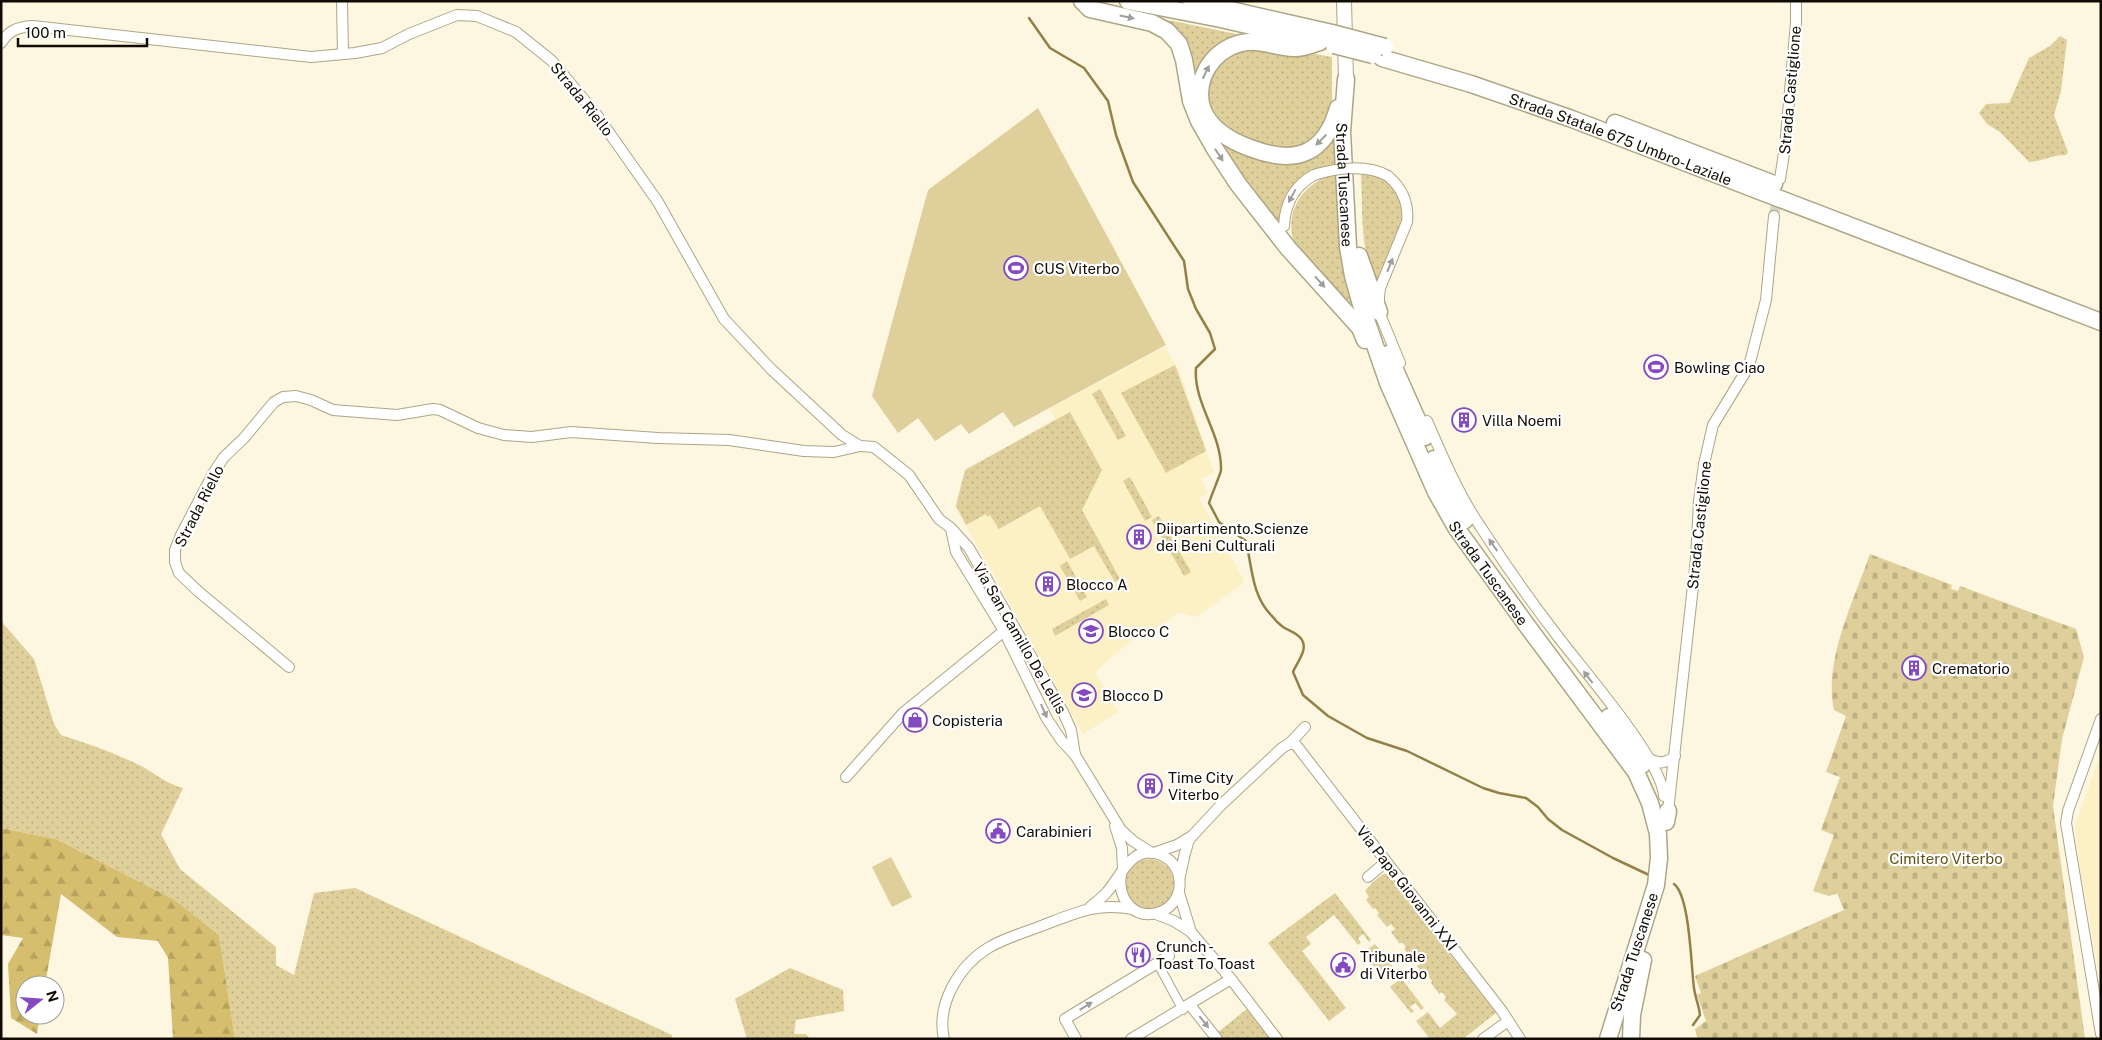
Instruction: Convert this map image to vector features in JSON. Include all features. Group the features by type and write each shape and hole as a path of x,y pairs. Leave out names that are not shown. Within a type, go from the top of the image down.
{"highway":[{"path":"1082,1 1090,9 1152,23 1167,31 1178,44 1184,60 1198,121 1238,184 1288,248 1360,328 1371,353 1384,372"},
{"name":"Strada Statale 675 Umbro-Laziale","path":"1128,1 1329,40 1482,76 1577,109 2101,310"},
{"name":"Strada Statale 675 Umbro-Laziale","path":"1190,1 1329,40"},
{"path":"1329,40 1295,48 1260,41 1243,42 1219,54 1206,67 1201,84 1200,96 1208,119 1219,133 1248,148 1276,157 1295,156 1315,146 1328,132 1335,119 1346,80"},
{"name":"Strada Statale 675 Umbro-Laziale","path":"1384,52 1572,119 2101,322"},
{"name":"Strada Tuscanese","path":"1346,80 1352,124 1356,228 1359,256 1370,304 1386,348 1443,479 1463,518 1547,639 1629,744 1649,776 1666,810 1668,864 1666,886 1643,960"},
{"name":"Strada Tuscanese","path":"1346,80 1342,132 1348,247 1360,300 1384,372 1436,492 1458,529 1528,628 1636,772 1650,803 1658,834 1656,886 1610,1038"},
{"path":"1284,226 1288,248"},
{"path":"1359,256 1379,312"},
{"path":"1610,1038 1624,1015 1643,960"},
{"path":"1631,1039 1632,1015 1643,960"}],"main road":[{"name":"Strada Tuscanese","path":"1344,1 1346,80"}],"street":[{"path":"342,1 343,54"},
{"name":"Strada Castiglione","path":"1780,179 1786,139 1796,23 1796,1"},
{"name":"Strada Riello","path":"1,43 5,36 18,27 33,26 311,58 382,48 409,34 457,16 478,16 516,32 552,61 596,114 658,202 724,319 771,369 842,435 861,446"},
{"path":"1284,226 1292,196 1298,187 1314,175 1332,170 1362,168 1377,170 1388,176 1401,191 1408,214 1407,222 1380,288 1379,312"},
{"name":"Strada Castiglione","path":"1666,810 1676,756 1704,464 1713,425 1749,366 1766,300 1774,216"},
{"name":"Strada Tuscanese","path":"1379,312 1451,475 1478,524 1556,635 1634,736 1661,780 1666,810"},
{"name":"Strada Riello","path":"289,667 199,592 179,573 175,562 175,550 181,536 214,472 224,457 244,438 274,402 283,396 296,396 311,400 333,410 398,414 433,409 440,410 478,428 504,435 532,437 572,432 658,438 729,440 804,451 834,452 861,446"},
{"name":"Via San Camillo De Lellis","path":"861,446 874,447 909,475 939,519 951,528 969,548 1063,712 1071,730 1075,755"},
{"name":"Via San Camillo De Lellis","path":"951,528 956,552 1004,631 1047,720 1061,740 1075,755 1121,830 1133,841 1153,853"},
{"path":"846,777 903,713 1004,631"},
{"path":"2101,719 2068,811 2066,823 2101,1034"},
{"path":"1190,932 1179,893 1180,878 1189,840 1221,805 1282,748 1290,743 1305,727"},
{"name":"Via Papa Giovanni XXI","path":"1290,743 1296,745 1502,1011 1520,1039"},
{"path":"1648,758 1653,762 1662,763 1676,756"},
{"name":"Via San Camillo De Lellis","path":"1111,816 1120,840 1122,872"},
{"path":"1085,910 1106,894 1136,856 1153,853 1177,845 1194,834"},
{"path":"1153,853 1169,859 1180,878"},
{"path":"1368,877 1386,862"},
{"path":"1122,872 1119,882 1122,898 1140,913 1156,914 1174,921 1190,932 1231,979 1277,1039"},
{"path":"1156,914 1170,906 1179,893"},
{"path":"944,1039 942,1017 947,1000 956,981 971,961 989,947 1085,910 1111,905 1133,909"},
{"path":"1076,1039 1064,1018 1169,956"},
{"path":"1158,964 1186,1007 1217,1039"},
{"path":"1131,1039 1231,979"},
{"path":"1484,1039 1508,1021"}],"shaded area":[{"path":"1165,347 1179,370 1214,472 1201,479 1208,493 1199,498 1245,582 1196,617 1179,612 1155,630 1147,629 1137,635 1095,672 1118,712 1083,734 955,506 965,470 1055,419 1049,409"},
{"path":"2101,753 2101,985 2079,860 2075,825"}],"green space":[{"path":"1168,20 1241,35 1195,79 1193,63 1188,48"},
{"path":"2060,36 2067,40 2061,91 2054,115 2068,152 2066,155 2029,162 2000,132 1987,124 1979,113 1986,104 2009,103 2029,58 2050,46"},
{"path":"1259,44 1332,57 1332,110 1320,135 1294,149 1276,150 1219,127 1208,106 1207,85 1222,58"},
{"name":"CUS Viterbo","path":"1038,108 1166,345 1014,427 1003,412 969,434 961,424 935,441 918,418 898,433 872,396 928,190"},
{"path":"1335,128 1355,307 1339,294 1295,245 1292,235 1292,216 1299,199 1312,185 1320,180 1314,169 1299,179 1288,192 1284,200 1279,226 1241,181 1217,136 1275,160"},
{"path":"1361,172 1375,173 1390,183 1401,199 1403,222 1377,283 1367,258 1363,229"},
{"path":"1175,365 1206,451 1166,473 1121,393"},
{"path":"1100,389 1126,436 1118,440 1092,394"},
{"path":"1070,412 1102,470 1082,510 1120,579 1115,582 1094,546 1070,559 1040,506 999,529 990,515 987,517 986,514 966,525 956,506 965,470"},
{"path":"1130,477 1152,517 1145,521 1123,481"},
{"path":"1159,516 1191,572 1184,576 1152,520"},
{"name":"Cimitero Viterbo","path":"1870,554 1952,585 1951,589 1958,591 1960,586 2076,629 2084,657 2062,739 2053,806 2085,1039 1698,1039 1695,1029 1706,1021 1697,995 1701,993 1695,976 1844,910 1837,893 1829,896 1813,891 1834,835 1821,830 1840,777 1826,772 1846,716 1834,710 1832,691 1836,652"},
{"path":"1067,561 1087,597 1080,601 1060,566"},
{"path":"1106,599 1109,605 1055,636 1052,629"},
{"path":"1,621 34,659 54,724 61,735 121,757 183,788 161,834 180,869 276,947 276,965 294,975 314,893 355,888 672,1035 672,1039 235,1039 219,935 175,900 56,839 1,828"},
{"path":"1,828 56,839 175,900 219,935 235,1039 173,1039 168,958 158,941 117,937 61,894 47,975 15,975 15,1020 11,1018 8,964 23,938 1,935"},
{"path":"891,857 912,897 892,907 872,867"},
{"path":"1149,859 1158,861 1169,870 1174,884 1172,893 1163,904 1149,909 1140,907 1129,898 1124,884 1126,875 1135,864"},
{"path":"1383,874 1387,874 1496,1013 1463,1039 1430,1039 1416,1021 1428,1012 1440,1028 1457,1014 1444,1000 1446,997 1442,992 1439,994 1431,983 1432,981 1417,966 1421,963 1417,958 1413,960 1404,949 1406,947 1402,942 1400,944 1391,932 1395,929 1391,924 1387,927 1377,915 1379,913 1366,900 1369,897 1365,891"},
{"path":"1335,893 1371,940 1369,942 1363,934 1358,938 1361,943 1358,945 1334,915 1306,937 1311,944 1302,951 1346,1008 1329,1021 1268,943"},
{"path":"1375,944 1398,974 1395,976 1389,969 1384,973 1387,978 1385,980 1363,953"},
{"path":"790,968 843,990 844,1011 796,1020 794,1034 806,1034 810,1039 747,1039 735,999"},
{"path":"1401,978 1424,1008 1421,1010 1415,1003 1410,1007 1414,1011 1411,1013 1390,987"},
{"path":"1247,1009 1270,1039 1224,1039 1218,1032"},
{"path":"22,1025 38,1025 37,1034"}],"waterway":[{"path":"1029,18 1050,48 1084,68 1108,101 1116,135 1133,182 1184,261 1188,289 1196,309 1210,333 1215,349 1196,368 1199,394 1213,431 1220,457 1221,472 1209,503 1219,522 1246,541 1254,581 1260,600 1265,608 1280,625 1296,634 1304,644 1303,652 1293,672 1303,695 1328,716 1367,738 1407,751 1483,788 1526,798 1562,830 1649,875"},
{"path":"1674,884 1679,891 1687,917 1694,988 1700,1015 1693,1025"}],"tunnel":[{"path":"1774,216 1778,192"}],"place":[{"name":"CUS Viterbo","path":"1016,268"},
{"name":"Bowling Ciao","path":"1656,367"},
{"name":"Villa Noemi","path":"1464,420"},
{"name":"Diipartimento.Scienze dei Beni Culturali","path":"1139,537"},
{"name":"Blocco A","path":"1048,584"},
{"name":"Blocco C","path":"1091,631"},
{"name":"Crematorio","path":"1914,668"},
{"name":"Blocco D","path":"1084,695"},
{"name":"Copisteria","path":"915,720"},
{"name":"Time City Viterbo","path":"1150,786"},
{"name":"Carabinieri","path":"998,831"},
{"name":"Crunch - Toast To Toast","path":"1138,955"},
{"name":"Tribunale di Viterbo","path":"1343,965"}]}
